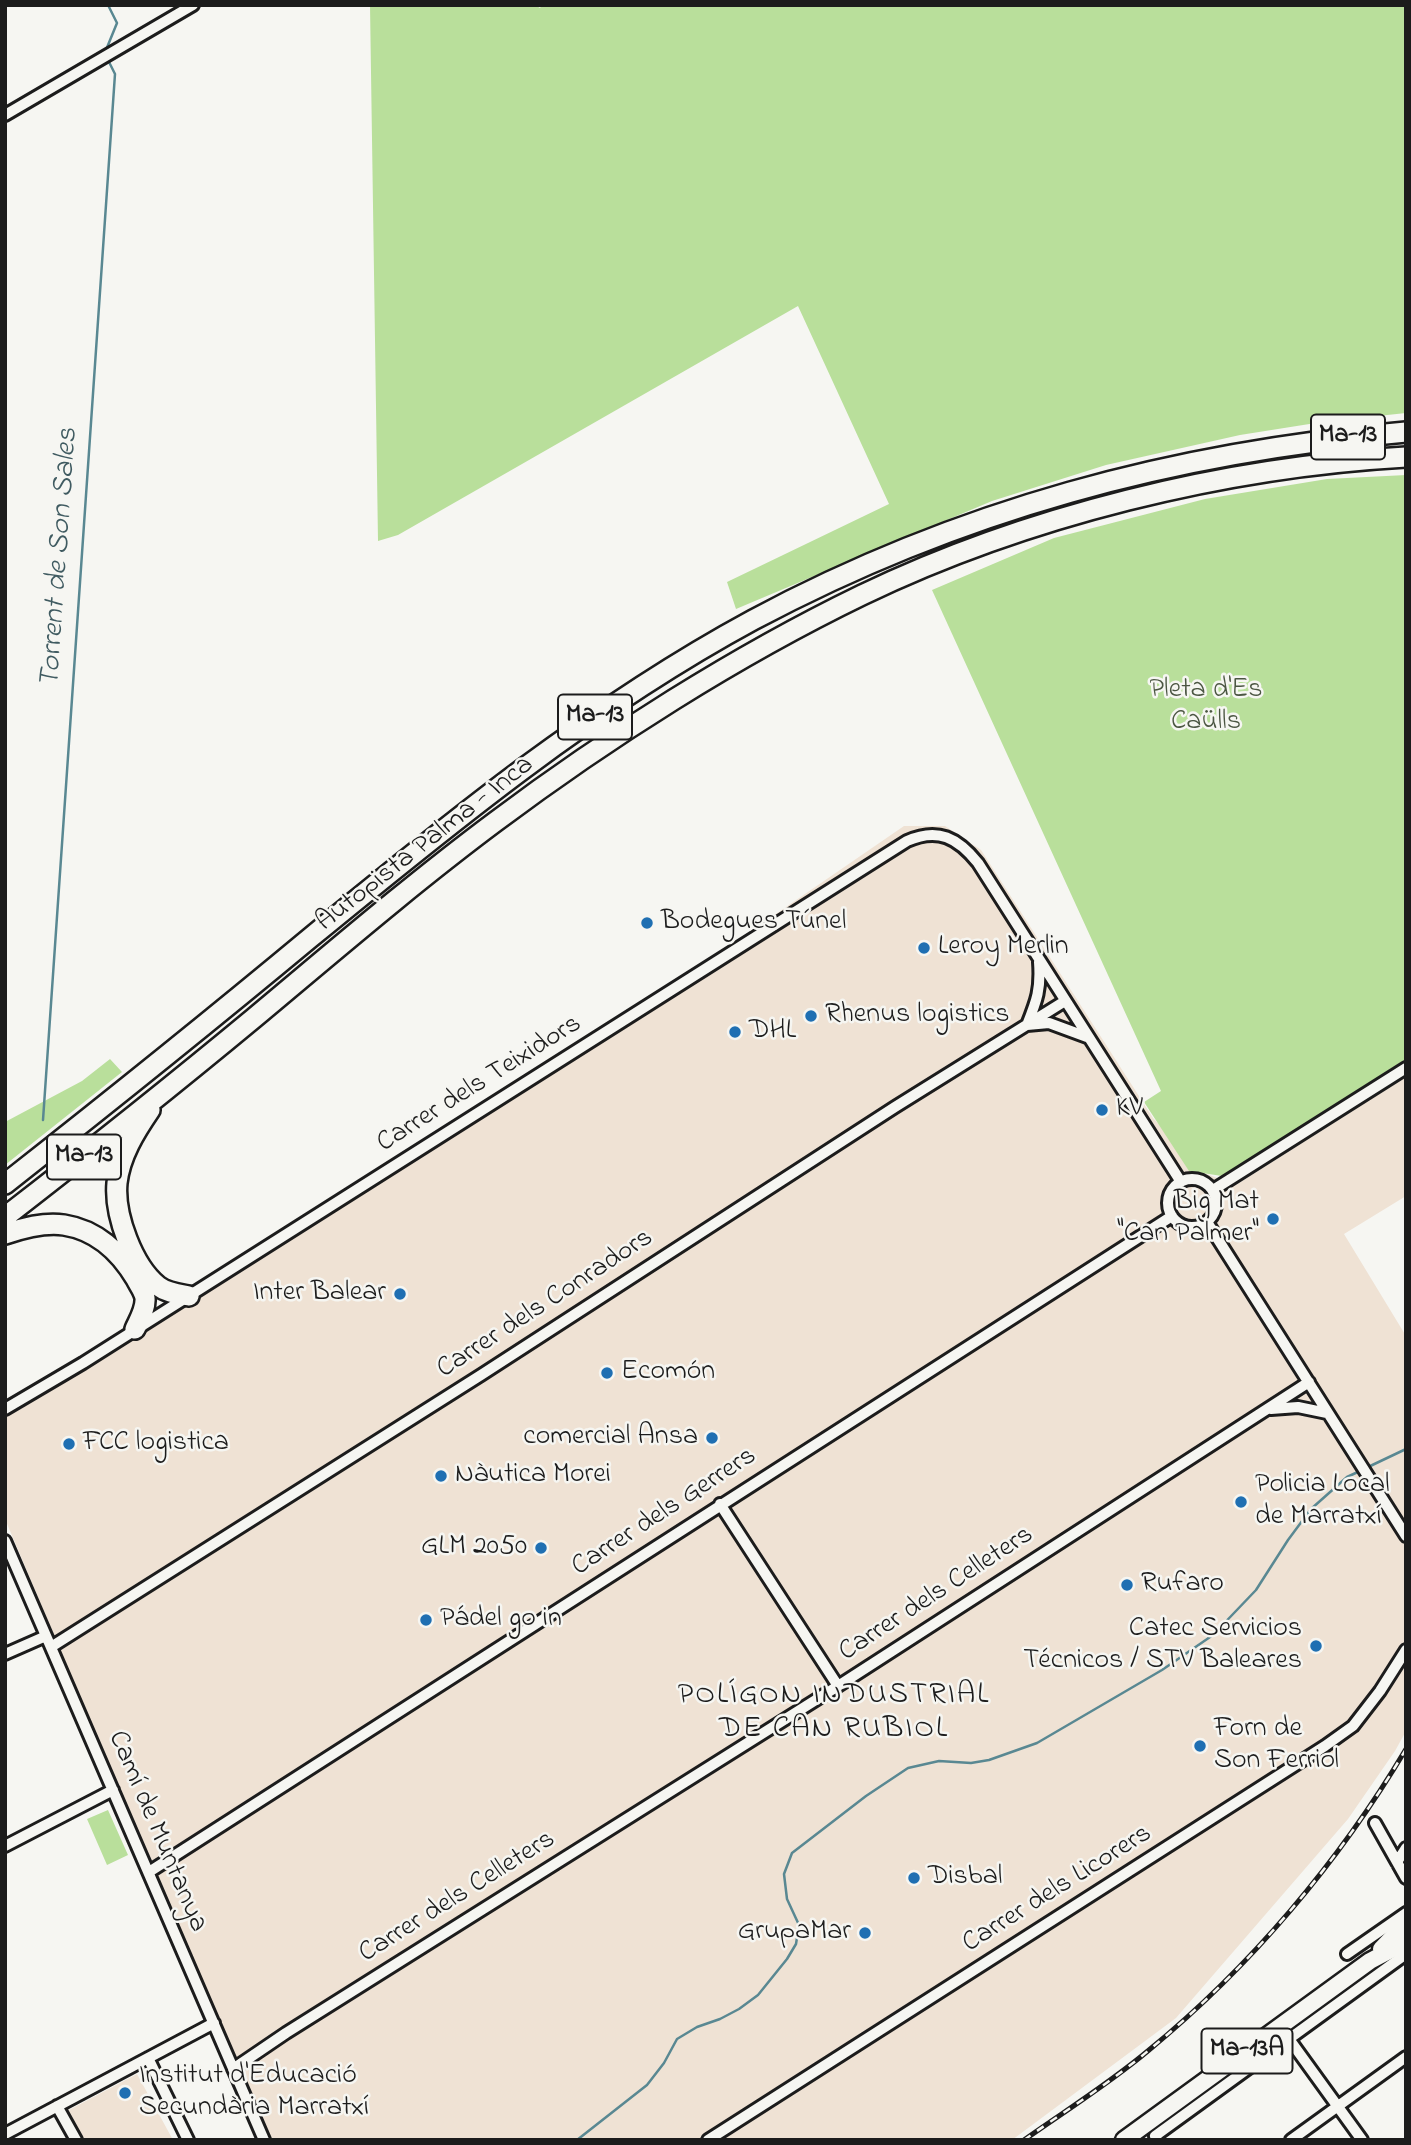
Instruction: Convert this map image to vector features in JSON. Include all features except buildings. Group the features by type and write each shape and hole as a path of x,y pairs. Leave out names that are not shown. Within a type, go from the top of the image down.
{"highway":[{"name":"Autopista Palma - Inca","path":"5,1184 120,1094 475,804 624,697 751,621 839,577 931,538 1082,487 1143,471 1241,452 1327,439 1406,432"},
{"name":"Autopista Palma - Inca","path":"5,1217 497,820 651,716 767,645 865,594 957,555 1097,510 1242,477 1338,462 1406,457"},
{"path":"160,1094 132,1138 123,1159 117,1185 118,1210 123,1232 149,1277 160,1288 189,1296"},
{"path":"5,1234 42,1224 63,1225 85,1231 104,1241 119,1255 142,1289 144,1310 135,1329"}],"main road":[{"name":"Ma-13A","path":"1370,1961 1406,1923"},
{"name":"Ma-13A","path":"1124,2140 1370,1961 1406,1942"}],"street":[{"path":"5,116 193,5"},
{"name":"Carrer dels Teixidors","path":"5,1409 922,834 938,835 966,848 978,863 1181,1182"},
{"path":"1039,959 1039,997 1027,1025 1049,1023 1088,1037"},
{"name":"Carrer dels Conradors","path":"51,1647 1065,1001"},
{"path":"1213,1190 1406,1068"},
{"path":"1188,1179 1202,1181 1213,1190 1216,1197 1215,1211 1207,1222 1192,1227 1177,1222 1172,1216 1168,1201 1175,1186 1181,1182 1188,1179"},
{"name":"Carrer dels Gerrers","path":"149,1872 1172,1216"},
{"path":"1207,1222 1406,1536"},
{"name":"Carrer dels Celleters","path":"233,2068 838,1686 1308,1382"},
{"path":"1268,1409 1298,1407 1327,1413"},
{"path":"720,1504 838,1686"},
{"name":"Camí de Muntanya","path":"5,1541 264,2140"},
{"path":"5,1654 46,1636"},
{"name":"Carrer dels Licorers","path":"708,2140 1325,1746 1353,1726 1380,1691 1406,1650"},
{"path":"5,1846 113,1790"},
{"path":"1375,1823 1406,1878"},
{"path":"1397,1862 1406,1847"},
{"path":"1347,1954 1406,1913"},
{"path":"1157,2140 1155,2136 1406,1954"},
{"path":"5,2134 214,2024"},
{"path":"1289,2039 1362,2140"},
{"path":"1291,2140 1406,2057"},
{"path":"148,2058 188,2140"},
{"path":"58,2106 76,2140"}],"shaded area":[{"path":"904,826 945,826 981,850 1153,1118 1204,1173 1236,1185 1406,1077 1406,1196 1344,1234 1406,1336 1406,1731 1348,1819 1176,2018 1012,2140 267,2140 5,1519 5,1402 572,1054"},
{"name":"Institut d'Educació Secundària Marratxí","path":"137,2074 173,2140 82,2140 67,2111"}],"green space":[{"path":"370,5 535,5 540,8 542,5 1406,5 1406,413 1322,422 1240,435 1106,465 992,501 736,609 727,582 889,504 798,306 398,535 378,541"},
{"name":"Pleta d'Es Caülls","path":"1406,475 1406,1059 1222,1176 1189,1171 1144,1102 1161,1091 932,590 1054,538 1205,499 1327,479"},
{"path":"110,1059 122,1072 5,1165 5,1122 82,1081"},
{"path":"108,1810 128,1855 107,1865 87,1819"}],"waterway":[{"name":"Torrent de Son Sales","path":"106,50 117,23 108,5"},
{"name":"Torrent de Son Sales","path":"43,1120 115,74 108,60"},
{"path":"1366,1468 1406,1449"},
{"path":"577,2140 647,2085 664,2063 677,2039 739,2009 758,1995 787,1959 796,1944 799,1925 787,1899 784,1874 792,1853 866,1796 908,1768 939,1761 971,1763 989,1760 1037,1743 1162,1670 1213,1635 1256,1590 1311,1509 1347,1477 1360,1471"}],"railway":[{"path":"1024,2140 1134,2062 1222,1984 1257,1948 1322,1872 1352,1832 1406,1749"}],"place":[{"name":"Bodegues Túnel","path":"647,923"},
{"name":"Leroy Merlin","path":"924,948"},
{"name":"Rhenus logistics","path":"811,1016"},
{"name":"DHL","path":"735,1032"},
{"name":"KV","path":"1102,1110"},
{"name":"Big Mat \"Can Palmer\"","path":"1273,1219"},
{"name":"Inter Balear","path":"400,1294"},
{"name":"Ecomón","path":"607,1373"},
{"name":"comercial Ansa","path":"712,1438"},
{"name":"FCC logistica","path":"69,1444"},
{"name":"Nàutica Morei","path":"441,1476"},
{"name":"Policia Local de Marratxí","path":"1241,1502"},
{"name":"GLM 2050","path":"541,1548"},
{"name":"Rufaro","path":"1127,1585"},
{"name":"Pádel go in","path":"426,1620"},
{"name":"Catec Servicios Técnicos / STV Baleares","path":"1316,1646"},
{"name":"Forn de Son Ferriol","path":"1200,1746"},
{"name":"Disbal","path":"914,1878"},
{"name":"GrupaMar","path":"865,1933"},
{"name":"Institut d'Educació Secundària Marratxí","path":"125,2093"}],"district":[{"name":"POLÍGON INDUSTRIAL DE CAN RUBIOL","path":"834,1714"}]}
